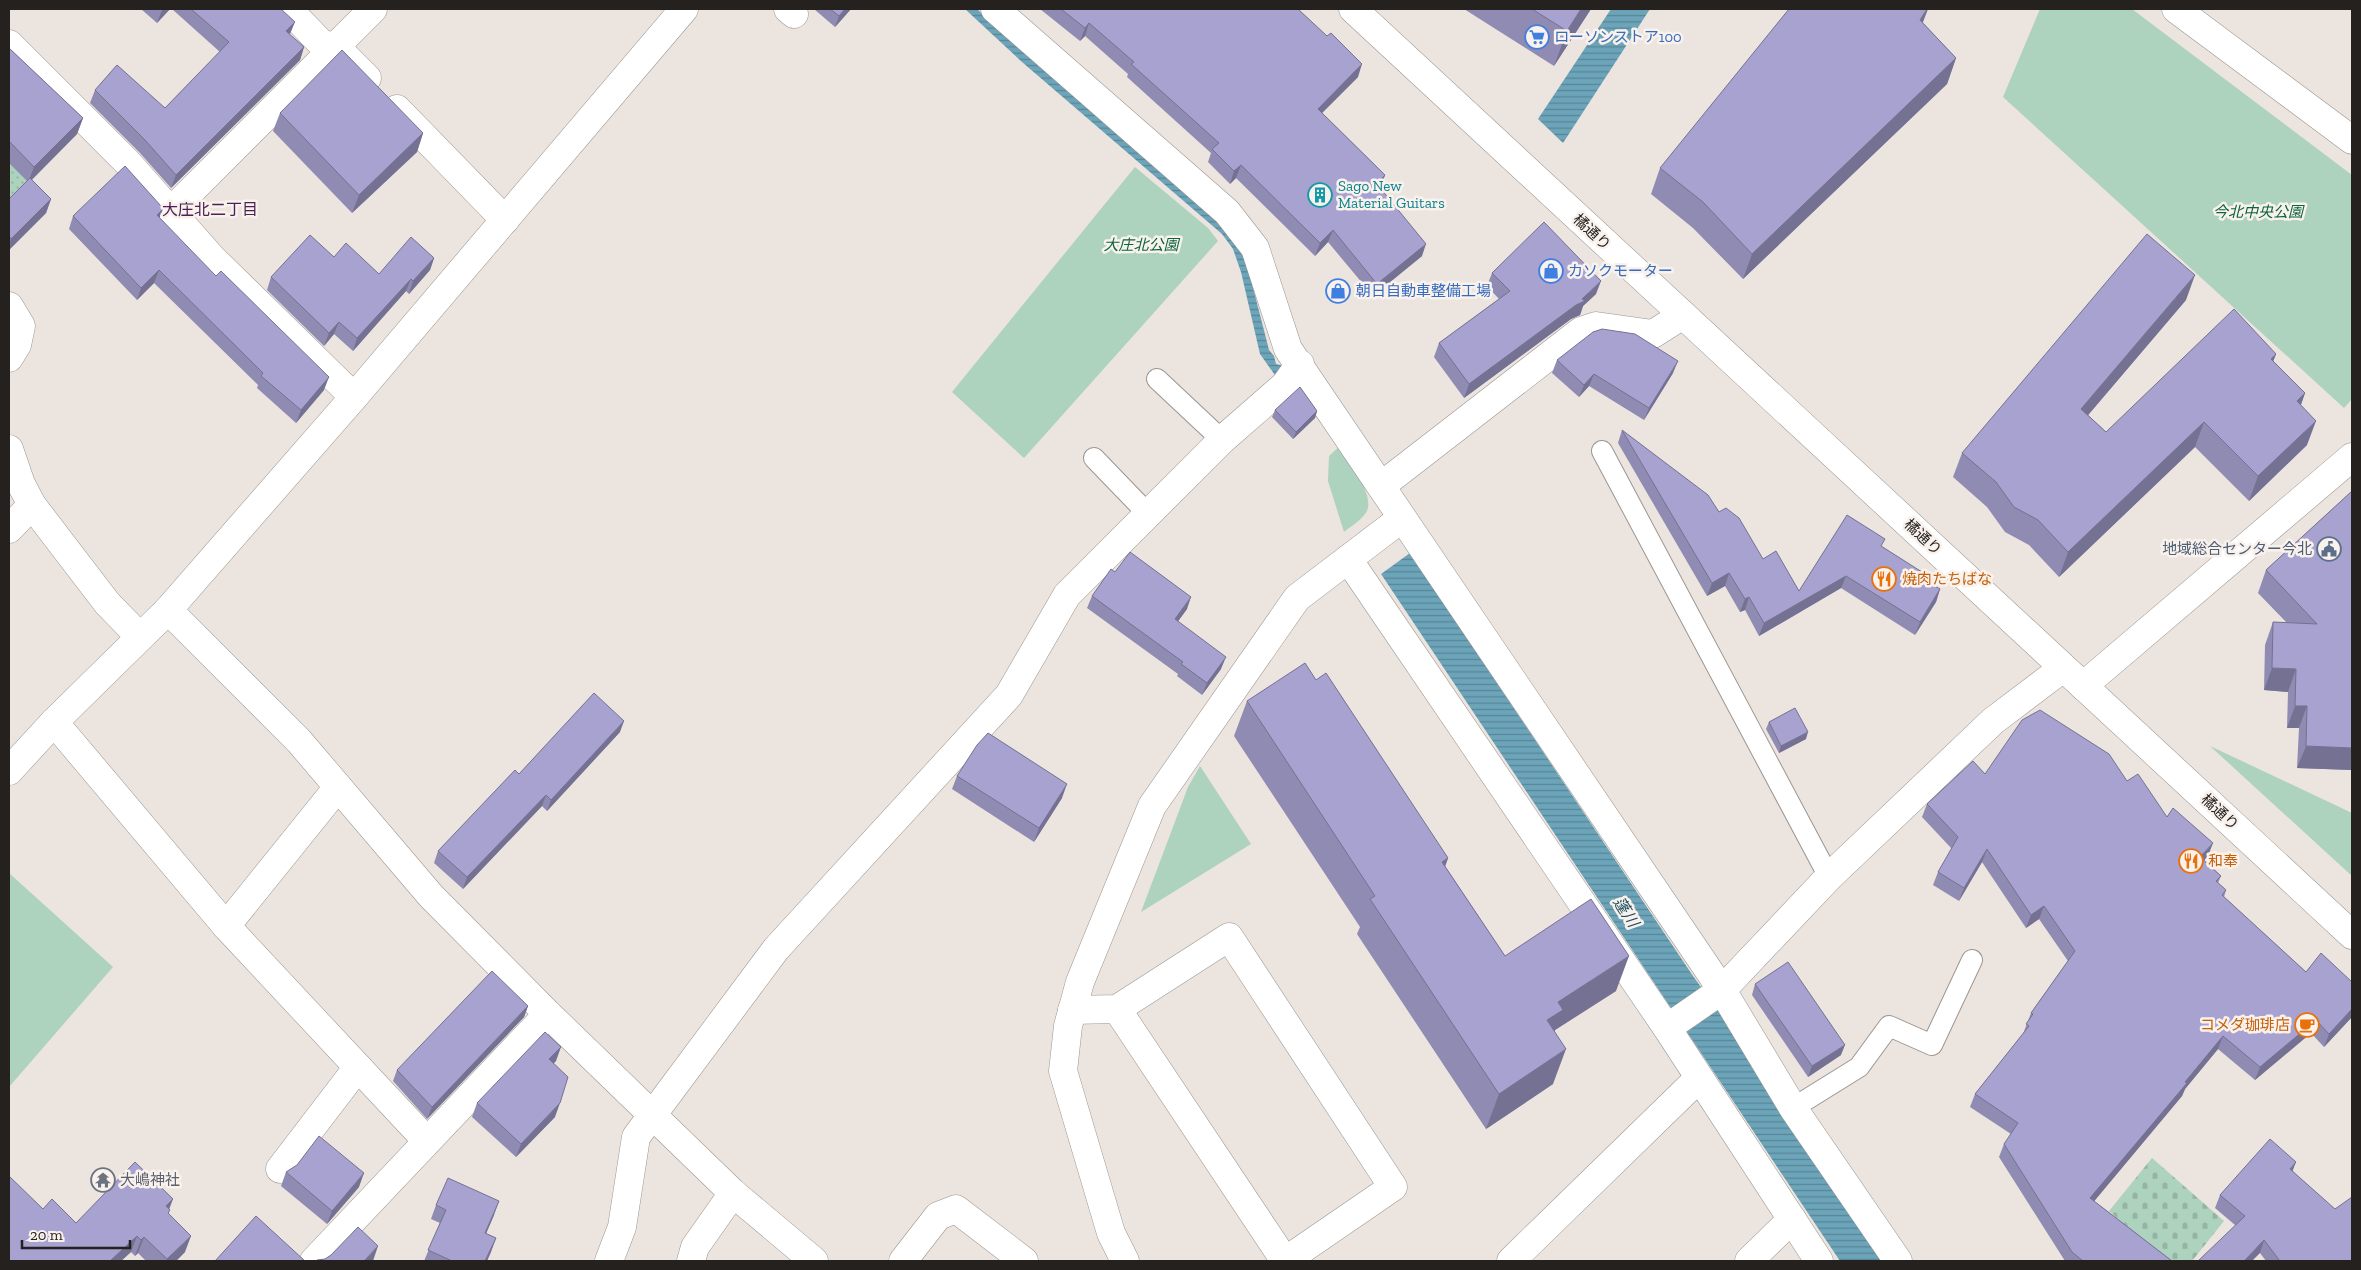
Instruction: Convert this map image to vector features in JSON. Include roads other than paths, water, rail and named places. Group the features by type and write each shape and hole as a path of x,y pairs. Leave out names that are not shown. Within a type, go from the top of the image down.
{"street":[{"path":"288,9 320,42 342,53 505,220"},
{"path":"170,212 373,9"},
{"path":"9,772 54,722 168,610 354,397 684,9"},
{"path":"995,9 1227,212 1255,248 1288,348 1293,373 1381,486 1793,1108 1898,1261"},
{"name":"橘通り","path":"1352,9 2352,935"},
{"path":"2176,9 2352,140"},
{"path":"9,44 129,164 212,258 354,397"},
{"path":"9,306 21,326 17,345 9,358"},
{"path":"1381,486 1581,330 1596,326 1653,334 1683,315"},
{"path":"609,1261 622,1227 636,1137 776,949 1009,695 1067,595 1147,513 1293,373"},
{"path":"9,449 21,484 32,505 108,603 140,637"},
{"path":"2083,686 2352,457"},
{"path":"9,529 32,505"},
{"path":"1125,1261 1111,1233 1063,1071 1068,1026 1080,982 1152,806 1297,598 1402,518"},
{"path":"1348,559 1673,1024 1699,1078 1819,1261"},
{"path":"168,610 299,741 431,896 548,1014 733,1193 814,1261"},
{"path":"1673,1024 1718,993 1829,877 1993,721 2063,668"},
{"path":"54,722 226,926 427,1141"},
{"path":"226,926 338,787"},
{"path":"1072,1010 1117,1009 1228,938 1393,1188 1285,1261 1117,1009"},
{"path":"314,1261 548,1014"},
{"path":"280,1170 358,1067"},
{"path":"1510,1261 1699,1078"},
{"path":"691,1261 695,1247 733,1193"},
{"path":"903,1261 938,1216 956,1209 1024,1261"},
{"path":"1749,1261 1792,1219"}],"lane":[{"path":"1157,380 1222,440"},
{"path":"1602,451 1829,877"},
{"path":"1094,458 1147,513"},
{"path":"1793,1108 1859,1067 1890,1026 1932,1045 1972,960"}],"water":[{"path":"965,9 977,9 1027,55 1216,215 1239,242 1247,264 1269,350 1274,356 1276,364 1288,367 1333,424 1326,430 1296,388 1277,378 1260,354 1241,272 1233,249 1222,234 1022,62"},
{"path":"1611,9 1650,9 1563,143 1538,119"},
{"name":"蓬川","path":"1410,553 1886,1261 1840,1261 1381,574"}],"place":[{"name":"ローソンストア100","path":"1537,37"},
{"name":"Sago New Material Guitars","path":"1320,195"},
{"name":"カソクモーター","path":"1551,271"},
{"name":"朝日自動車整備工場","path":"1338,291"},
{"name":"地域総合センター今北","path":"2329,549"},
{"name":"焼肉たちばな","path":"1884,579"},
{"name":"和奉","path":"2191,861"},
{"name":"コメダ珈琲店","path":"2307,1025"},
{"name":"大嶋神社","path":"103,1180"}],"district":[{"name":"大庄北二丁目","path":"210,209"}],"park label":[{"name":"今北中央公園","path":"2258,212"},
{"name":"大庄北公園","path":"1141,245"}]}
